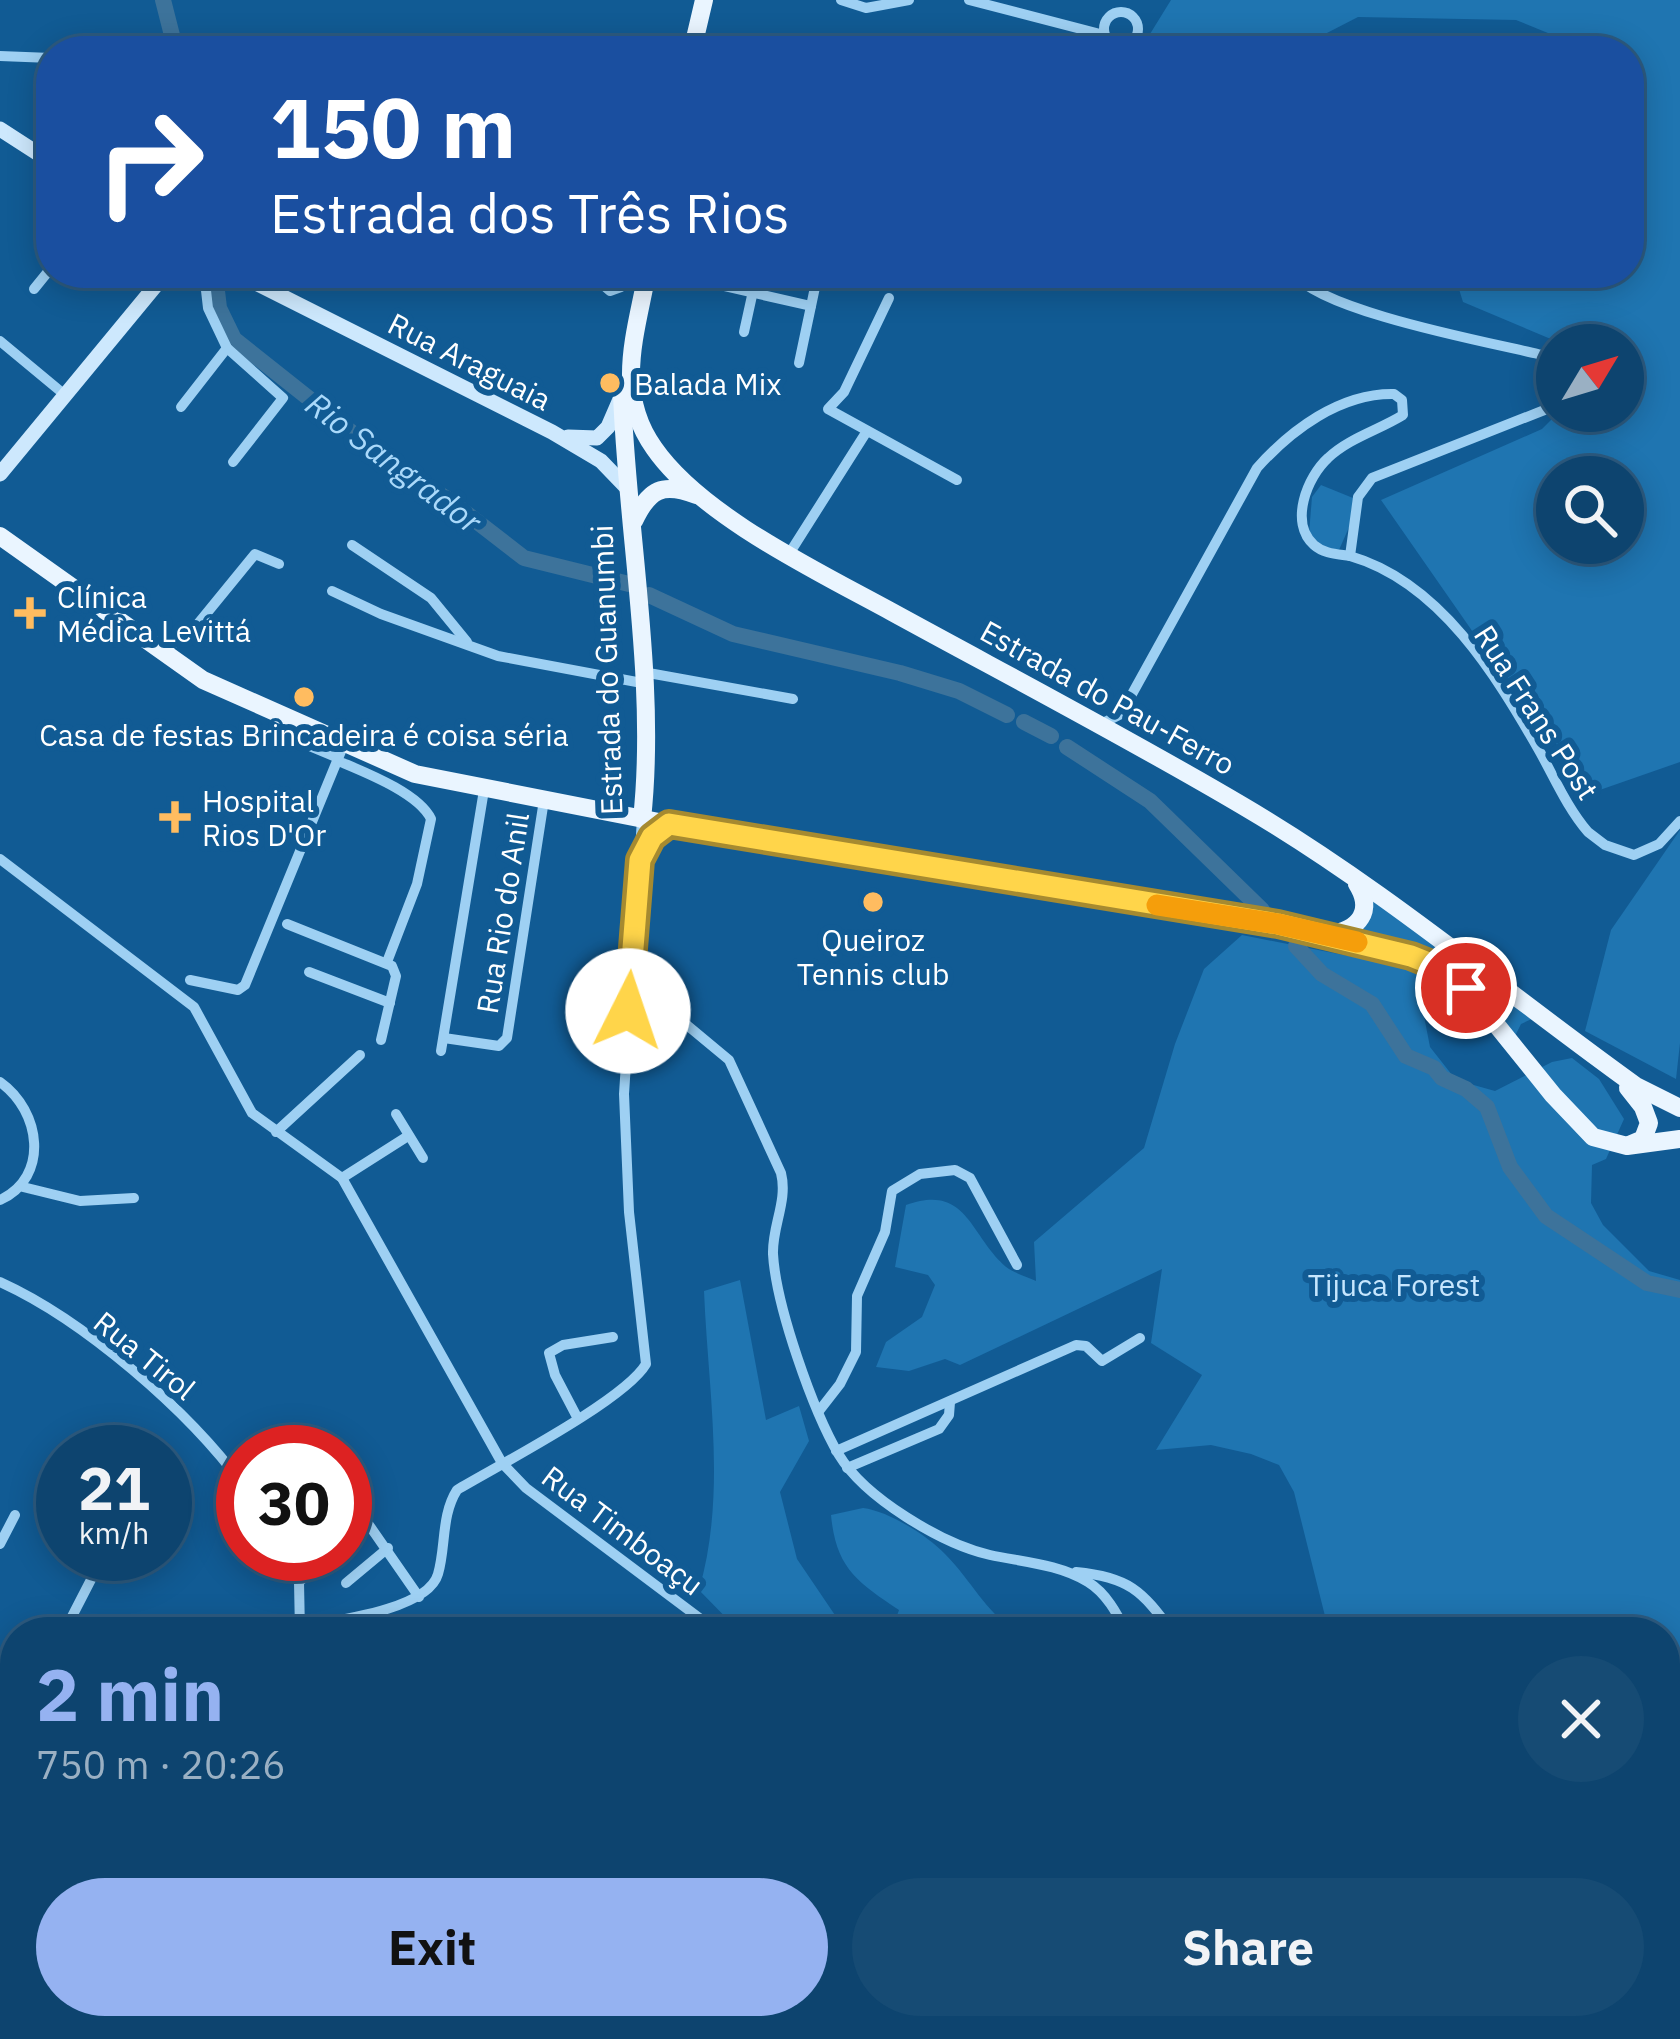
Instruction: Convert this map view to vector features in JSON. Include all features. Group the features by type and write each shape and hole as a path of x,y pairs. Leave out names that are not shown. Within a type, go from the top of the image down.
{"main road":[{"path":"696,36 704,0"},
{"name":"Estrada do Pau-Ferro","path":"644,288 628,366 633,405 647,438 700,496 789,554 1246,807 1354,878 1636,1086 1680,1108"},
{"name":"Estrada do Guanumbi","path":"628,366 622,394 642,677 642,819"},
{"path":"634,523 648,496 658,488 678,488 700,496"},
{"path":"0,536 181,667 342,755 484,790 642,819 1326,934 1436,966 1479,1001 1588,1133 1599,1140 1627,1145 1680,1139"},
{"path":"600,810 629,807 645,794 673,824"},
{"path":"640,860 652,837 673,824"},
{"path":"1326,934 1348,932 1361,921 1366,902 1354,878"},
{"path":"1524,1056 1522,1034 1529,1026 1559,1030"},
{"path":"1609,1067 1643,1107 1649,1123 1643,1139 1627,1145"}],"street":[{"path":"841,0 866,8 909,0"},
{"path":"969,0 1104,34 1104,24 1121,12 1138,24 1137,36"},
{"path":"1103,2 1111,15"},
{"path":"0,56 36,57"},
{"path":"0,129 36,152"},
{"path":"0,474 153,288"},
{"path":"206,288 208,308 227,348 284,398 233,462"},
{"name":"Rua Araguaia","path":"266,288 552,432 601,461 628,489"},
{"path":"746,288 811,306"},
{"path":"799,363 815,288"},
{"path":"1309,288 1339,303 1536,353"},
{"path":"744,332 754,290"},
{"path":"889,298 844,392 828,409 957,480"},
{"path":"0,341 64,395"},
{"path":"181,407 227,348"},
{"name":"Rua Araguaia","path":"552,432 575,440 597,438 608,427 622,394"},
{"path":"1099,725 1120,714 1257,468 1317,416 1378,395 1394,394 1402,400 1403,415 1328,458 1305,495 1303,528 1309,540 1318,549 1350,556 1358,496 1366,483 1536,413"},
{"path":"789,554 867,431"},
{"path":"352,545 431,598 469,645"},
{"path":"158,651 188,636 255,554 278,563"},
{"name":"Rua Frans Post","path":"1350,556 1391,571 1452,625 1504,692 1588,832 1634,855 1659,844 1680,820"},
{"path":"332,591 381,614 524,663 793,699"},
{"path":"181,667 188,636"},
{"path":"1120,714 1125,740"},
{"path":"278,733 342,755 394,785 424,807 431,819 417,884 387,962"},
{"path":"190,980 238,990 245,985 342,755"},
{"path":"409,799 415,774"},
{"name":"Rua Rio do Anil","path":"484,790 443,1045 499,1046 507,1038 544,800"},
{"name":"Estrada do Guanumbi","path":"418,1597 436,1580 453,1496 639,1377 646,1364 626,1176 624,1094 642,819"},
{"path":"0,859 194,1007 252,1113 342,1178 408,1136"},
{"path":"287,924 387,962 396,976 381,1040"},
{"path":"309,972 390,1003"},
{"path":"629,977 728,1060 781,1173 784,1190 773,1238 776,1276 819,1411 847,1468 917,1523 962,1547 1130,1584 1159,1617"},
{"path":"276,1132 360,1054"},
{"path":"0,1082 15,1094 30,1121 33,1153 23,1187"},
{"path":"396,1114 423,1158"},
{"path":"819,1411 856,1352 857,1296 886,1232 897,1185 920,1174 962,1172 970,1178 1017,1265"},
{"name":"Rua Timboaçu","path":"342,1178 502,1463 526,1488 697,1617"},
{"path":"0,1199 23,1187 80,1201 134,1198"},
{"name":"Rua Tirol","path":"0,1282 39,1302 133,1371 216,1452"},
{"path":"578,1418 555,1375 550,1353 562,1345 613,1337"},
{"path":"836,1451 1076,1345 1086,1346 1102,1361 1140,1338"},
{"path":"847,1468 939,1429 950,1415 950,1402"},
{"path":"0,1544 15,1515"},
{"path":"353,1617 418,1597 372,1529"},
{"path":"346,1583 388,1548"},
{"path":"1066,1572 1090,1583 1117,1617"},
{"path":"72,1617 90,1581"},
{"path":"299,1582 300,1617"}],"green space":[{"path":"1171,0 1680,0 1680,762 1594,792 1507,681 1381,500 1536,432 1644,432 1644,324 1536,324 1536,333 1463,302 1459,288 1644,288 1644,36 1555,36 1516,20 1358,17 1321,36 1150,34"},
{"path":"1321,485 1353,498 1350,525 1339,550 1329,551 1309,534 1312,497"},
{"path":"1680,830 1676,1079 1585,1031 1611,930"},
{"path":"1372,897 1536,1017 1521,1024 1515,1036 1482,993 1447,963 1405,944 1353,931 1373,908"},
{"name":"Tijuca Forest","path":"1242,935 1425,971 1434,986 1424,1016 1430,1047 1456,1080 1495,1091 1552,1062 1572,1058 1599,1079 1624,1119 1606,1159 1592,1165 1591,1203 1603,1225 1649,1271 1680,1280 1680,1617 1325,1617 1294,1492 1279,1465 1211,1445 1156,1450 1202,1375 1151,1343 1162,1269 960,1365 945,1359 909,1371 876,1367 886,1342 922,1317 935,1285 928,1275 895,1267 906,1205 927,1200 956,1207 996,1257 1009,1269 1036,1281 1034,1242 1144,1148 1175,1044 1204,969"},
{"path":"740,1280 766,1420 799,1406 809,1441 780,1492 797,1559 836,1617 725,1617 699,1590 714,1479 704,1291"},
{"path":"863,1508 918,1532 954,1564 997,1617 896,1617 899,1610 851,1572 838,1548 831,1515"}],"waterway":[{"name":"Rio Sangrador","path":"163,0 172,36"},
{"name":"Rio Sangrador","path":"217,288 219,308 234,339 394,466 449,500 524,558 629,584"},
{"name":"Rio Sangrador","path":"649,595 733,634 900,673 959,691 1007,715"},
{"name":"Rio Sangrador","path":"1024,722 1051,736"},
{"name":"Rio Sangrador","path":"1067,747 1150,801 1262,910"},
{"name":"Rio Sangrador","path":"1296,946 1322,974 1372,1004 1406,1056 1434,1068 1487,1107 1510,1167 1546,1216 1647,1283 1680,1290"}],"slow traffic":[{"path":"1157,905 1357,942"}],"place":[{"name":"Balada Mix","path":"610,383"},
{"name":"Clínica Médica Levittá","path":"30,613"},
{"name":"Casa de festas Brincadeira é coisa séria","path":"304,697"},
{"name":"Hospital Rios D'Or","path":"175,817"},
{"name":"Queiroz Tennis club","path":"873,902"}],"route":[{"path":"628,1011 640,860 652,837 669,824 1278,924 1411,956 1436,966 1466,988"}]}
